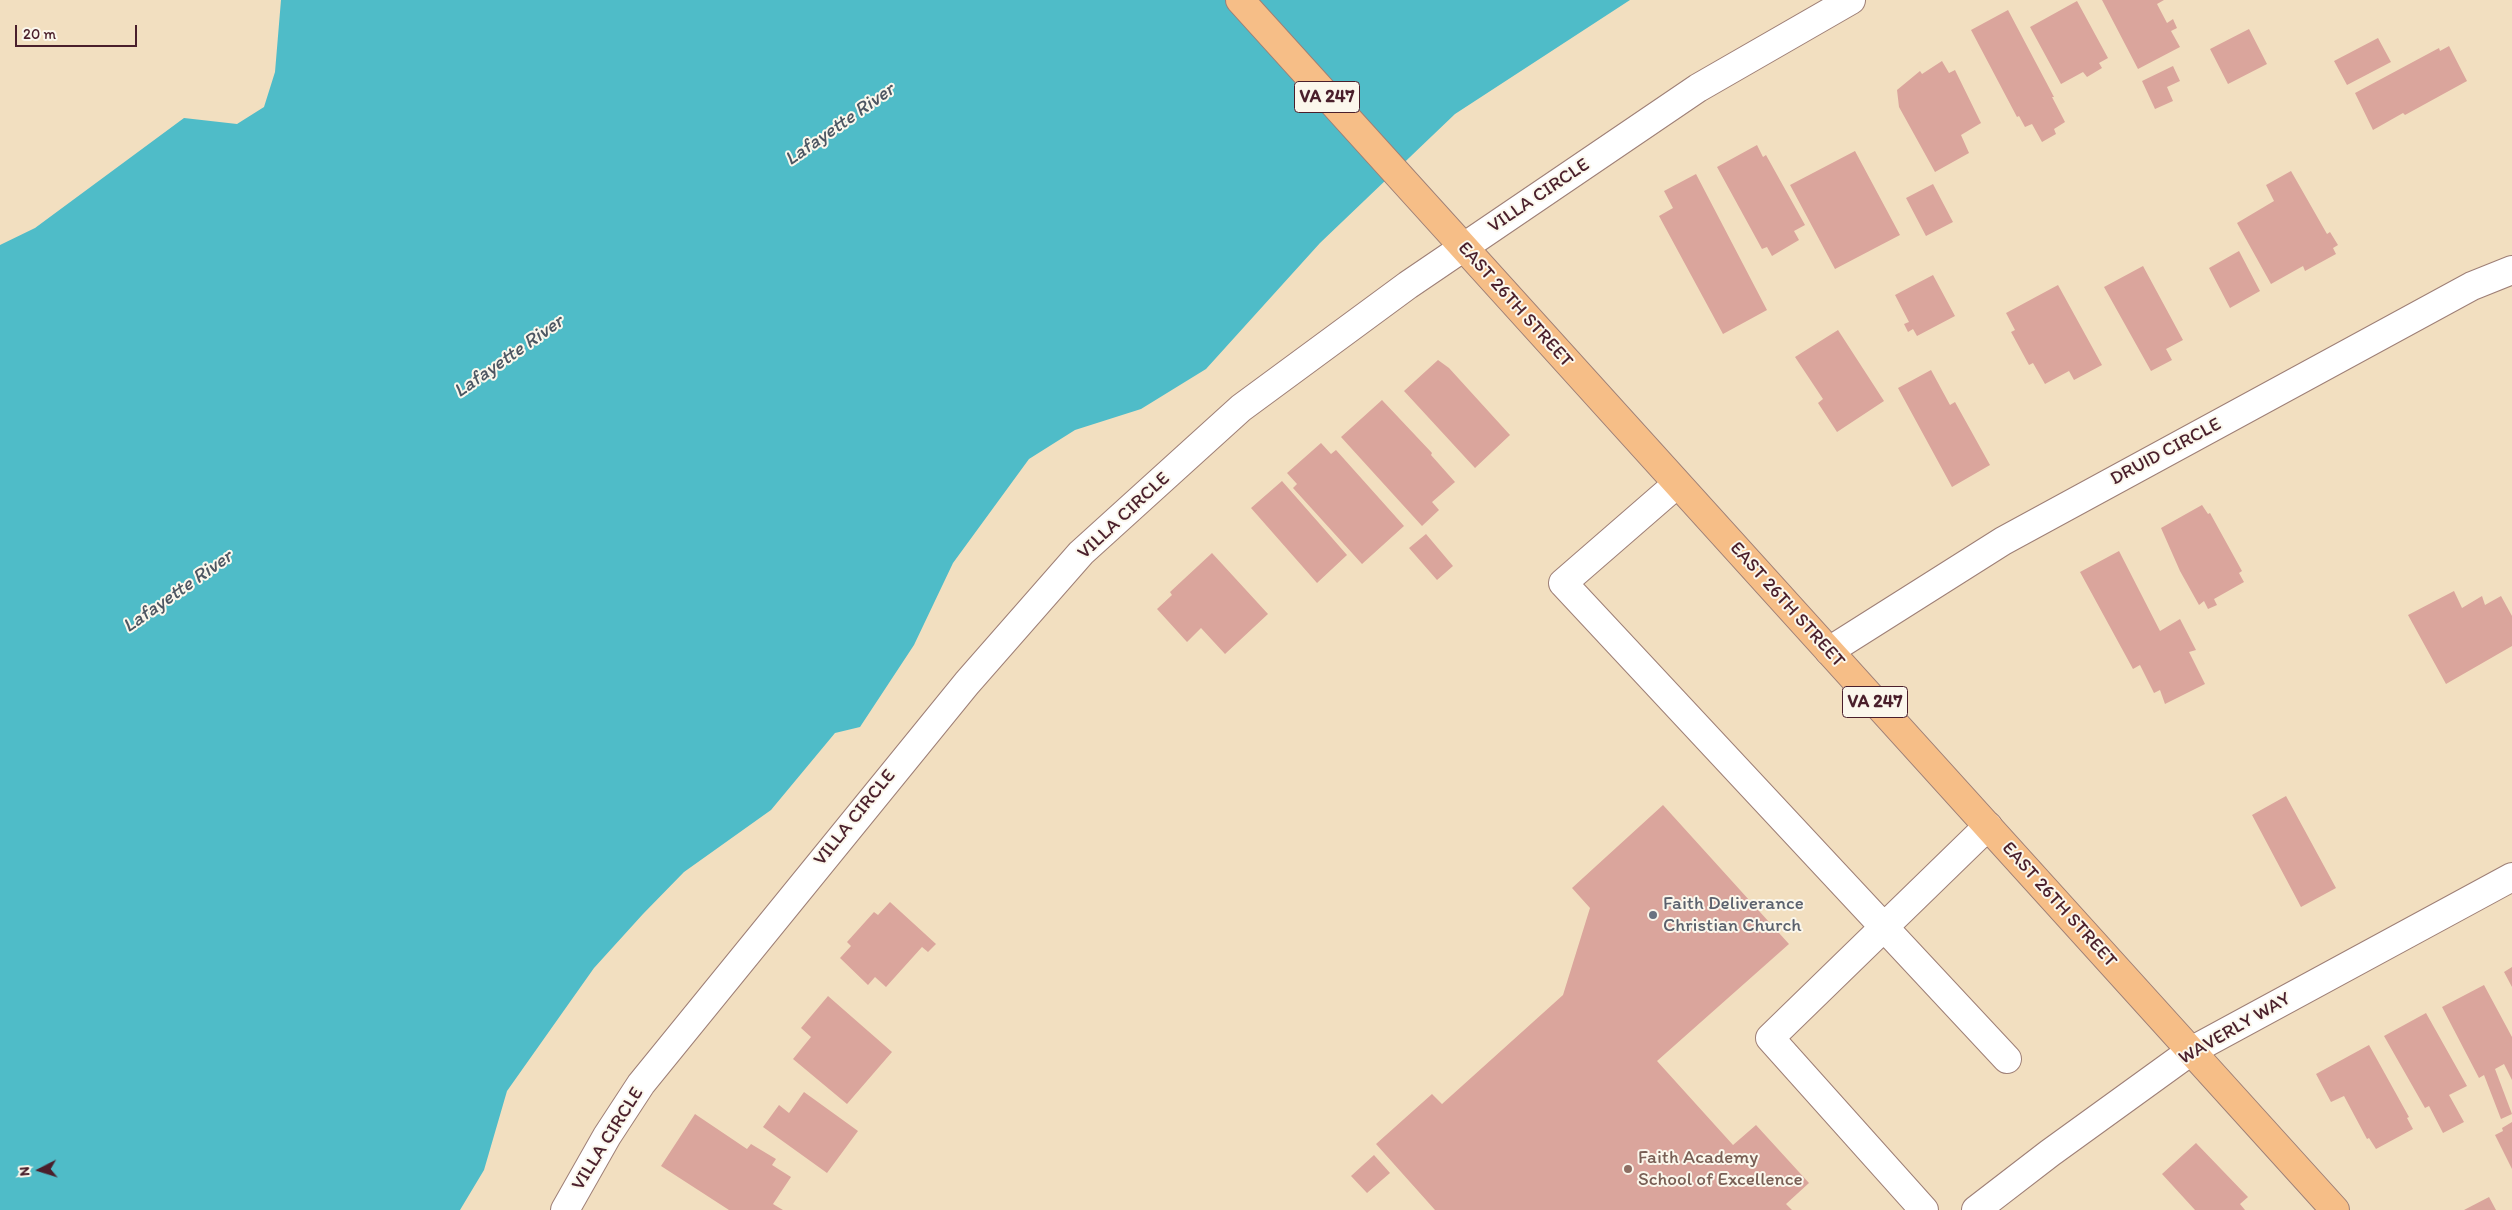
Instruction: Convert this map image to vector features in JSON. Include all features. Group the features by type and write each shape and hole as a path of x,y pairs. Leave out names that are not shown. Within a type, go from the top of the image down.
{"main road":[{"name":"EAST 26TH STREET","path":"1240,0 2335,1210"}],"street":[{"name":"VILLA CIRCLE","path":"565,1210 607,1136 641,1084 791,897 967,683 1081,553 1241,408 1408,285 1698,88 1851,0"},
{"name":"DRUID CIRCLE","path":"1829,651 2003,541 2472,286 2512,270"},
{"path":"1677,484 1563,584 2007,1059"},
{"path":"1924,1210 1770,1038 1988,826"},
{"name":"WAVERLY WAY","path":"1976,1210 2050,1153 2191,1051 2512,877"}],"water":[{"name":"Lafayette River","path":"281,0 1630,0 1455,114 1320,243 1206,369 1141,409 1075,430 1029,459 953,563 914,645 860,727 835,733 771,810 684,872 594,968 507,1091 484,1170 460,1210 0,1210 0,245 35,228 184,118 237,124 264,107 275,72"}],"building":[{"path":"2102,0 2164,0 2157,4 2167,23 2173,19 2177,28 2171,31 2180,47 2138,69"},
{"path":"2077,1 2108,58 2099,63 2102,68 2087,77 2083,72 2061,84 2030,27"},
{"path":"2008,10 2054,97 2052,97 2065,122 2054,129 2056,134 2042,142 2032,124 2025,127 2019,116 2017,117 1971,30"},
{"path":"2249,29 2267,64 2228,84 2210,49"},
{"path":"2378,38 2391,62 2347,85 2334,61"},
{"path":"2449,46 2467,81 2373,130 2355,93 2439,48 2440,51"},
{"path":"1942,61 1949,73 1955,70 1981,123 1961,135 1969,153 1935,172 1899,107 1897,90 1920,71 1922,74"},
{"path":"2173,66 2180,81 2167,87 2173,101 2155,109 2142,81"},
{"path":"1757,145 1763,157 1766,155 1805,225 1794,231 1799,240 1772,256 1767,247 1762,249 1717,167"},
{"path":"1855,151 1900,235 1835,269 1790,185"},
{"path":"2291,171 2327,234 2330,232 2338,245 2333,248 2336,254 2305,271 2303,266 2271,284 2237,223 2274,201 2266,185"},
{"path":"1696,174 1767,310 1723,334 1659,216 1673,208 1664,191"},
{"path":"1933,184 1953,222 1926,236 1906,198"},
{"path":"2239,251 2260,291 2230,308 2209,268"},
{"path":"2143,266 2183,340 2166,349 2172,360 2151,371 2104,287"},
{"path":"1933,275 1955,316 1917,336 1913,329 1908,332 1904,324 1909,322 1895,295"},
{"path":"2058,285 2102,365 2074,380 2069,371 2045,384 2033,363 2029,365 2011,332 2015,330 2006,313"},
{"path":"1838,330 1884,401 1837,432 1818,403 1823,399 1795,357"},
{"path":"1438,360 1449,368 1510,435 1475,468 1404,391"},
{"path":"1931,370 1950,405 1955,402 1990,465 1952,487 1898,388"},
{"path":"1382,400 1432,453 1431,455 1455,482 1432,502 1439,510 1422,526 1341,437"},
{"path":"1321,443 1331,454 1336,450 1404,526 1362,564 1293,488 1297,484 1287,473"},
{"path":"1282,481 1347,555 1317,583 1251,508"},
{"path":"2202,505 2208,514 2210,513 2242,571 2239,573 2244,582 2214,599 2217,605 2208,609 2204,601 2199,605 2180,571 2161,528"},
{"path":"1426,534 1453,566 1437,580 1409,548"},
{"path":"2119,551 2160,631 2180,619 2196,650 2189,652 2205,684 2165,704 2160,690 2154,693 2140,665 2133,669 2080,572"},
{"path":"1212,553 1268,614 1225,654 1201,628 1187,642 1157,609 1172,595 1170,592"},
{"path":"2454,591 2462,608 2482,596 2485,605 2501,596 2512,616 2512,646 2446,684 2408,615"},
{"path":"2286,796 2336,888 2301,907 2252,815"},
{"path":"1663,805 1789,944 1657,1061 1733,1145 1756,1125 1809,1183 1786,1204 1792,1210 1435,1210 1376,1144 1432,1094 1442,1104 1563,995 1590,908 1572,888"},
{"path":"890,902 936,944 928,952 922,947 886,987 875,977 868,985 840,958 851,946 847,942 874,912 878,915"},
{"path":"2512,967 2512,987 2504,972"},
{"path":"2484,985 2512,1037 2512,1080 2504,1064 2495,1069 2512,1114 2501,1119 2484,1075 2479,1078 2442,1007"},
{"path":"828,996 892,1052 847,1104 793,1059 811,1037 801,1028"},
{"path":"2426,1013 2467,1086 2449,1095 2464,1122 2443,1133 2429,1106 2425,1108 2384,1036"},
{"path":"2369,1045 2409,1117 2407,1118 2413,1129 2376,1149 2369,1138 2367,1139 2344,1096 2331,1102 2316,1074"},
{"path":"804,1092 858,1131 827,1173 763,1127 779,1105 789,1113"},
{"path":"695,1114 747,1149 751,1144 776,1159 772,1165 791,1177 773,1204 783,1210 729,1210 661,1166"},
{"path":"2512,1122 2512,1169 2495,1135 2503,1131 2502,1128"},
{"path":"2196,1143 2248,1197 2240,1204 2245,1210 2195,1210 2162,1174"},
{"path":"1374,1155 1390,1173 1367,1193 1351,1176"},
{"path":"2489,1197 2496,1210 2464,1210"}],"place":[{"name":"Faith Deliverance Christian Church","path":"1653,915"},
{"name":"Faith Academy School of Excellence","path":"1628,1169"}]}
